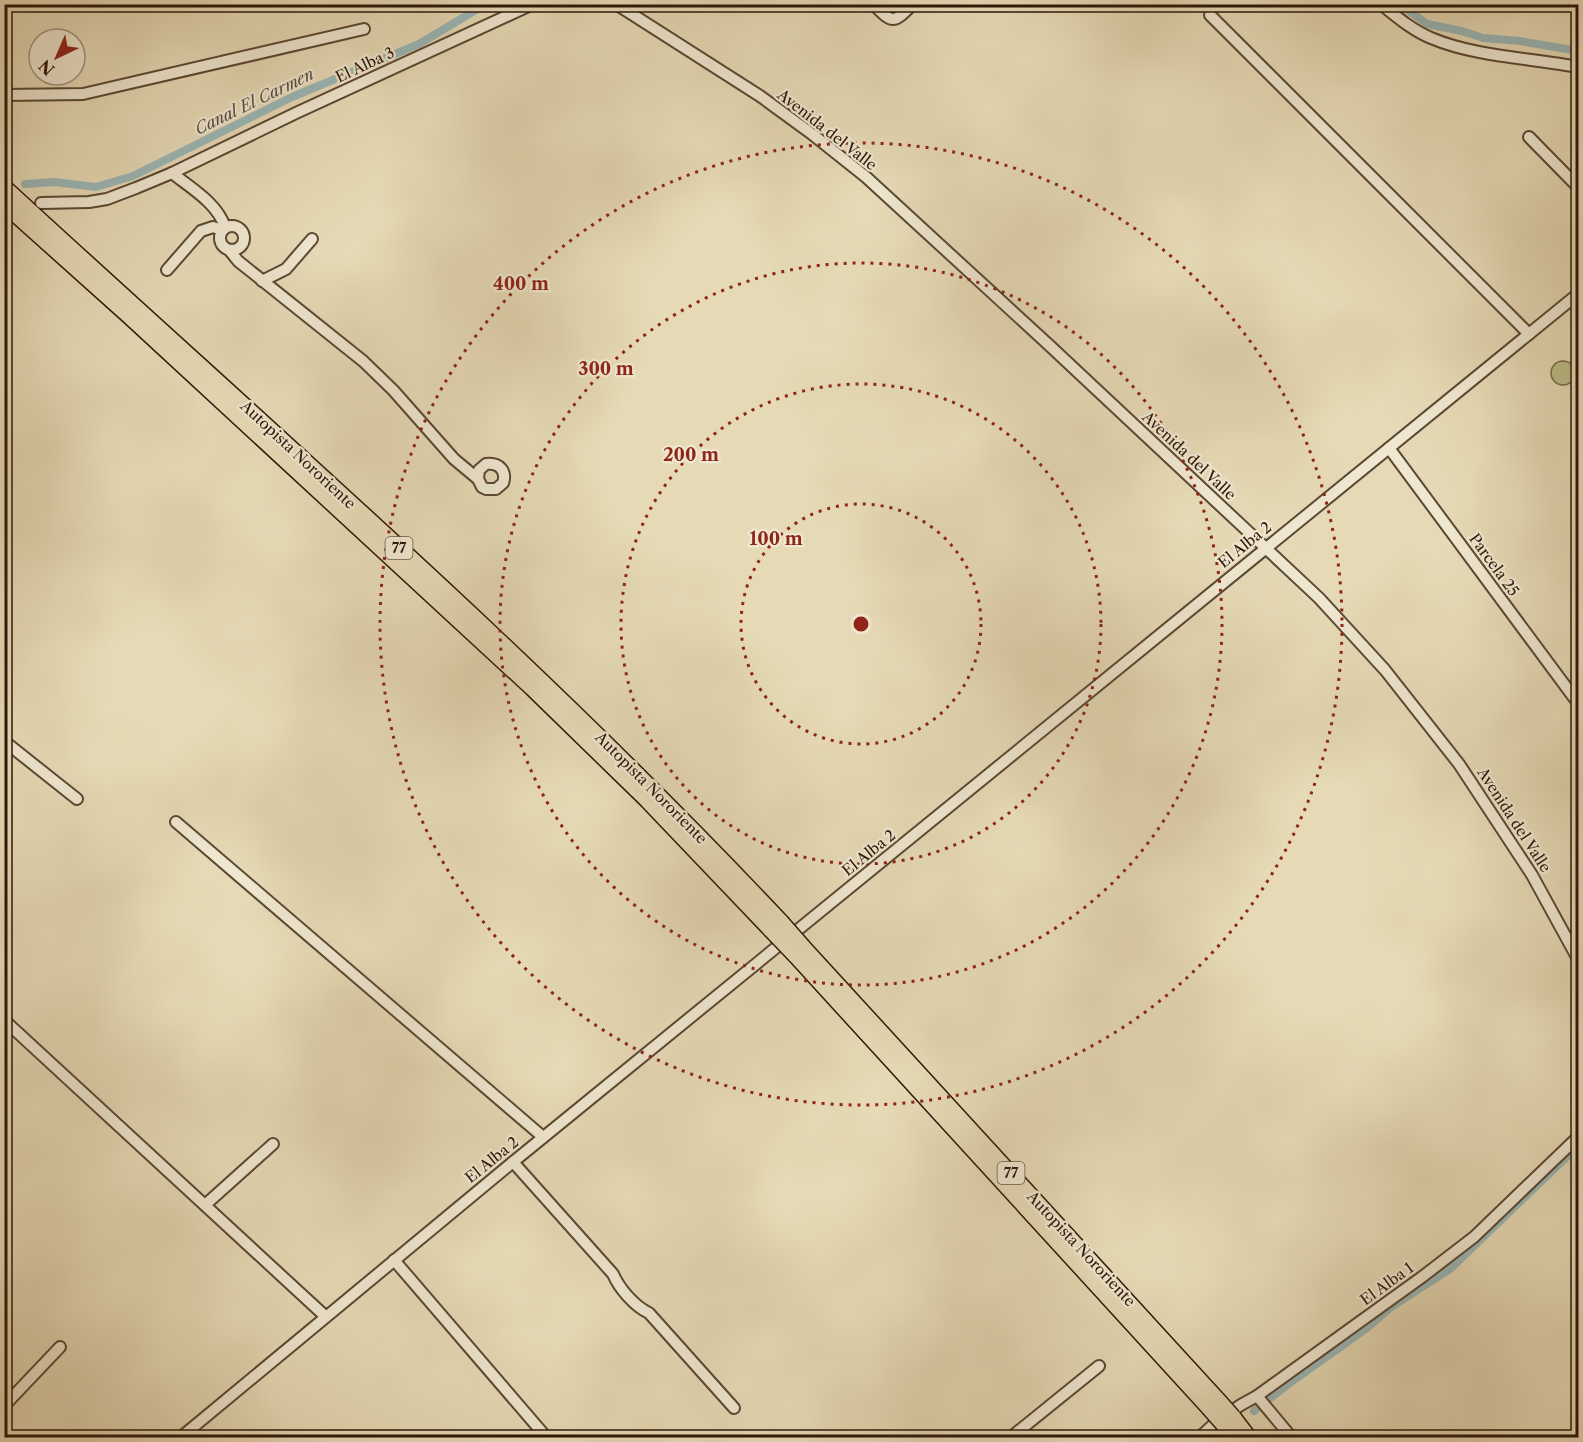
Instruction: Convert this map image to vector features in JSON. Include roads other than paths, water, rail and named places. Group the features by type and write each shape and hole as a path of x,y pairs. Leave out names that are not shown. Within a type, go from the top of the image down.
{"highway":[{"name":"Autopista Nororiente","path":"4,187 532,671 678,813 776,926 1213,1403 1230,1427 1249,1437"},
{"name":"Autopista Nororiente","path":"4,204 129,316 532,688 776,926"}],"street":[{"name":"El Alba 3","path":"41,203 99,201 172,173 533,4"},
{"name":"Avenida del Valle","path":"616,4 786,115 873,183 1319,598 1367,648 1441,739 1521,858 1578,959"},
{"name":"Avenida del Valle","path":"627,4 694,53"},
{"path":"873,4 886,18 893,21 913,4"},
{"path":"1380,4 1411,27 1441,42 1474,50 1578,67"},
{"path":"1210,15 1528,334"},
{"path":"4,95 83,94 364,29"},
{"path":"1529,137 1578,187"},
{"path":"172,173 220,214 223,228 222,241 226,249 262,281 363,361 393,390 454,459 478,479"},
{"path":"167,270 201,231 213,227 223,228 233,225 238,227 243,234 242,245 235,251 230,251"},
{"path":"262,281 286,269 312,239"},
{"name":"El Alba 2","path":"180,1437 543,1137 1578,294"},
{"name":"Parcela 25","path":"1389,448 1575,699"},
{"path":"4,741 77,799"},
{"path":"176,822 543,1137"},
{"path":"4,1020 325,1316"},
{"name":"El Alba 1","path":"1199,1437 1236,1407 1261,1400 1474,1237 1578,1137"},
{"path":"205,1205 273,1144"},
{"path":"513,1162 613,1274 639,1307 649,1313 734,1408"},
{"path":"394,1260 547,1437"},
{"path":"4,1406 60,1347"},
{"path":"1010,1437 1099,1366"},
{"path":"1261,1400 1292,1437"}],"waterway":[{"name":"Canal El Carmen","path":"25,184 54,182 96,187 133,176 292,97 419,44 486,4"},
{"name":"Canal El Carmen","path":"1400,4 1427,24 1483,38 1520,41 1578,51"},
{"path":"1254,1411 1367,1328 1390,1308 1450,1269 1578,1146"}]}
